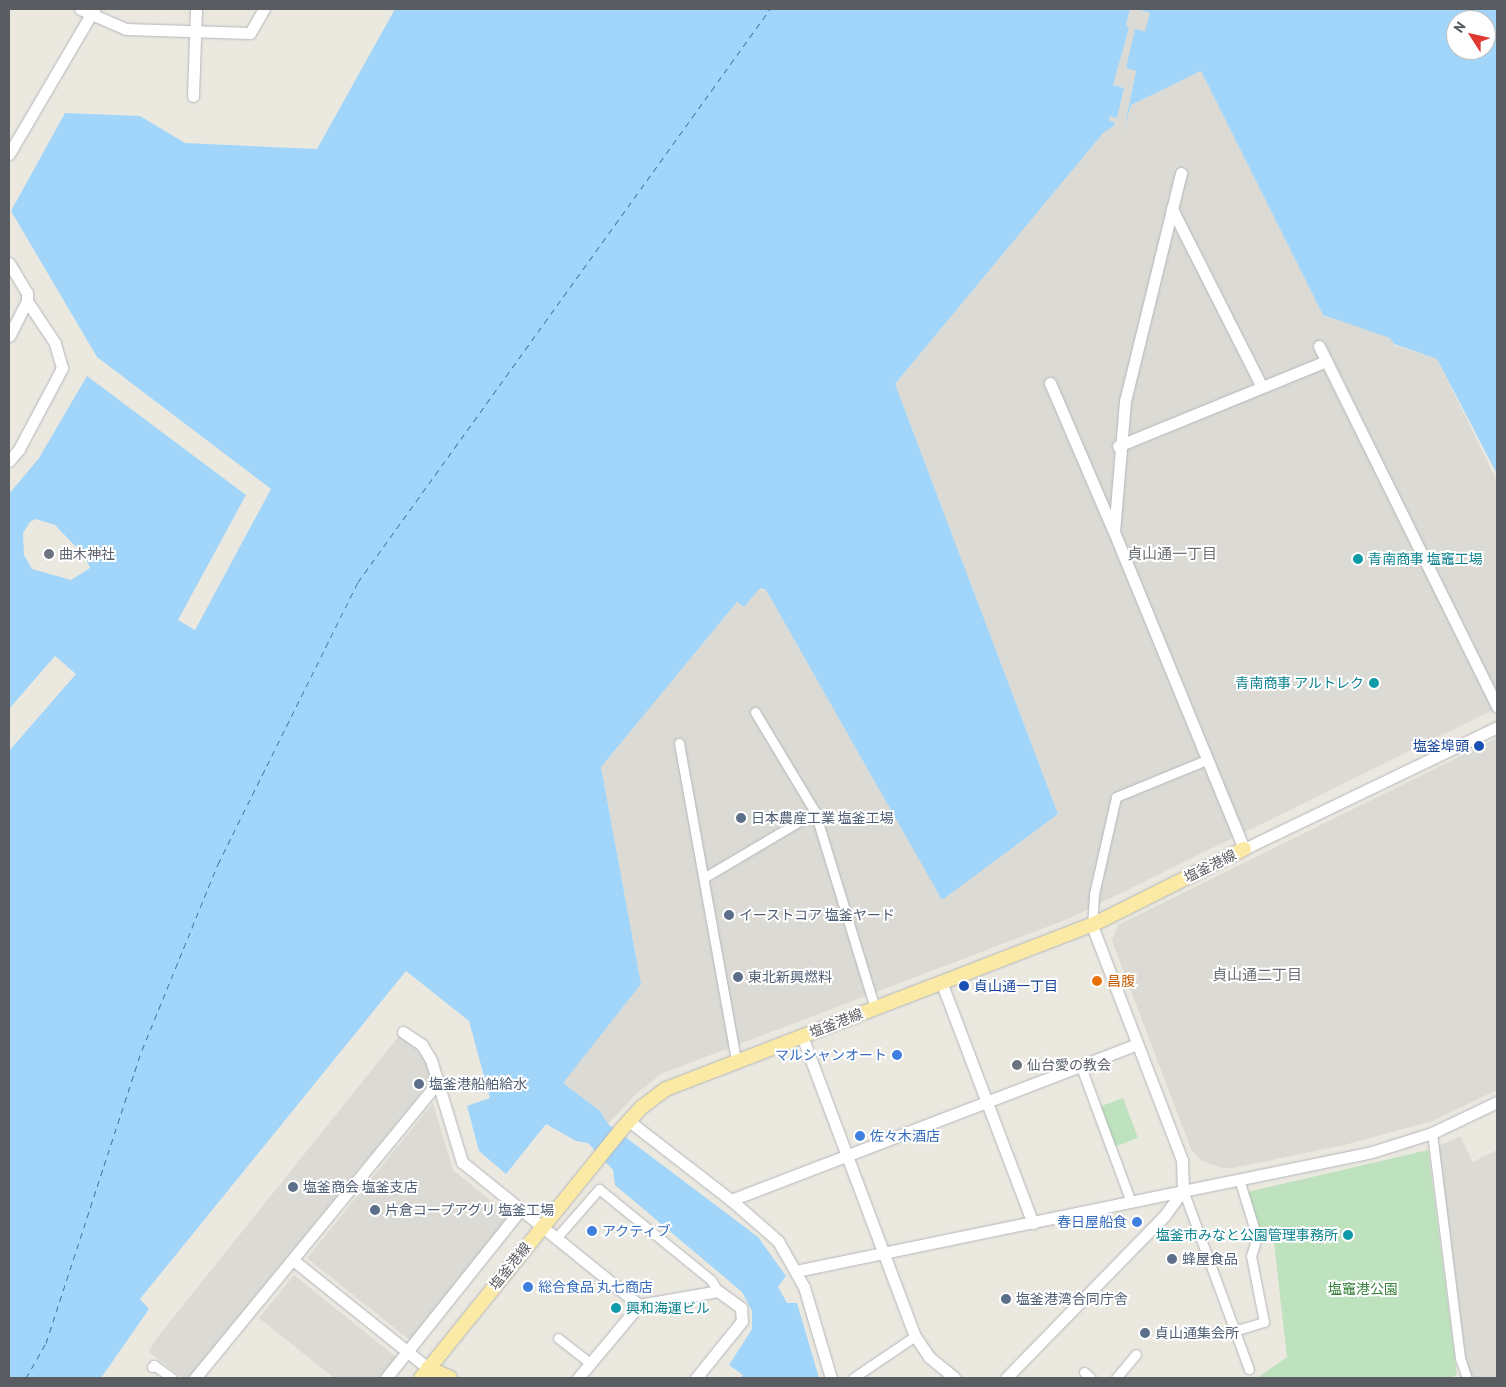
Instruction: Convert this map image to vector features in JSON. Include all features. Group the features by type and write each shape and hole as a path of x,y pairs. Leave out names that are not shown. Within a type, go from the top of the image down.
{"main road":[{"name":"塩釜港線","path":"428,1375 543,1226 625,1125 666,1089 736,1060 942,984 1092,925 1244,849"},
{"path":"428,1375 450,1378"}],"street":[{"path":"80,9 92,12 126,29 250,33 264,9"},
{"path":"193,96 196,9"},
{"path":"9,154 92,12"},
{"path":"1114,532 1118,446 1124,401 1181,173"},
{"path":"1172,209 1262,386"},
{"path":"9,263 27,293 28,301 55,343 62,368 19,449 9,461"},
{"path":"9,336 28,301"},
{"path":"1319,346 1497,706"},
{"path":"1118,446 1326,361"},
{"path":"1050,383 1114,532 1244,849 1497,727"},
{"path":"755,712 815,812 875,1008"},
{"path":"679,743 705,877 736,1060"},
{"path":"1206,760 1116,797 1094,894 1092,925 1182,1160 1183,1190 1249,1369"},
{"path":"705,877 815,812"},
{"path":"942,984 1033,1223"},
{"path":"404,1032 422,1046 431,1060 462,1162 639,1305"},
{"path":"802,1036 886,1254 915,1336 929,1357 955,1378"},
{"path":"731,1200 1137,1044"},
{"path":"1081,1067 1131,1202"},
{"path":"195,1378 437,1083"},
{"path":"796,1271 886,1254 1183,1190 1372,1152 1432,1133 1497,1102"},
{"path":"625,1125 731,1200 778,1241 804,1287 830,1378"},
{"path":"1432,1133 1460,1358 1467,1378"},
{"path":"1234,1330 1264,1322 1251,1256 1257,1237 1240,1179"},
{"path":"557,1237 599,1189 711,1280 718,1291 741,1308 742,1321 696,1378"},
{"path":"1006,1378 1165,1215 1183,1190"},
{"path":"386,1378 520,1210"},
{"path":"293,1260 408,1352 428,1375"},
{"path":"578,1378 639,1305 718,1291"},
{"path":"853,1378 915,1336"},
{"path":"558,1338 590,1363"},
{"path":"1116,1378 1136,1354"},
{"path":"152,1367 154,1365 172,1378"},
{"path":"1084,1372 1091,1378"}],"shaded area":[{"path":"1130,9 1150,13 1145,32 1136,29 1126,68 1136,70 1124,128 1131,105 1201,71 1323,315 1391,338 1394,345 1437,359 1497,481 1497,708 1068,919 661,1074 636,1094 608,1124 600,1111 562,1083 641,984 601,767 737,602 744,606 760,587 762,591 766,590 942,899 1058,814 895,384 1104,132 1115,123 1109,121 1110,116 1116,118 1124,88 1112,85 1129,28 1126,27"},
{"path":"1497,738 1497,1090 1433,1121 1344,1145 1233,1168 1222,1168 1202,1161 1191,1149 1112,941 1118,925"},
{"path":"399,1036 417,1050 427,1065 431,1081 188,1378 183,1378 149,1352 156,1339"},
{"path":"433,1103 453,1170 509,1215 411,1341 307,1258"},
{"path":"1460,1136 1473,1162 1497,1150 1497,1378 1471,1378 1466,1360 1439,1146"},
{"path":"294,1275 397,1358 380,1378 334,1378 259,1318"}],"green space":[{"path":"1123,1098 1138,1138 1114,1147 1099,1107"},
{"name":"塩竈港公園","path":"1428,1150 1457,1375 1449,1378 1257,1378 1287,1357 1273,1234 1261,1236 1247,1192"}],"water":[{"path":"395,9 1130,9 1126,26 1129,28 1113,85 1124,88 1117,118 1110,116 1109,120 1115,123 1114,126 1104,132 895,384 1058,814 942,900 766,590 760,588 744,607 737,602 601,767 641,984 563,1083 600,1111 608,1124 758,1237 786,1276 778,1287 787,1303 797,1303 819,1378 740,1378 743,1375 729,1365 752,1329 752,1311 742,1292 615,1185 613,1170 588,1143 576,1141 546,1124 506,1174 479,1151 467,1106 490,1098 469,1021 406,971 140,1299 149,1309 101,1378 9,1378 9,751 76,674 55,656 9,709 9,494 39,458 87,376 246,495 178,620 195,630 271,489 97,357 11,211 65,113 140,116 185,143 317,149","holes":["36,519 55,525 74,545 82,549 90,568 71,580 32,569 24,555 23,533 30,522"]},
{"path":"1136,9 1497,9 1497,474 1437,359 1394,344 1390,338 1323,315 1201,71 1131,105 1124,129 1136,71 1126,68 1135,29 1145,31 1150,13"}],"ferry route":[{"path":"26,1378 46,1343 142,1050 218,864 358,582 770,9"}],"place":[{"name":"曲木神社","path":"49,554"},
{"name":"青南商事 塩竈工場","path":"1358,559"},
{"name":"青南商事 アルトレク","path":"1374,683"},
{"name":"塩釜埠頭","path":"1479,746"},
{"name":"日本農産工業 塩釜工場","path":"741,818"},
{"name":"イーストコア 塩釜ヤード","path":"729,915"},
{"name":"東北新興燃料","path":"738,977"},
{"name":"昌腹","path":"1097,981"},
{"name":"貞山通一丁目","path":"964,986"},
{"name":"マルシャンオート","path":"897,1055"},
{"name":"仙台愛の教会","path":"1017,1065"},
{"name":"塩釜港船舶給水","path":"419,1084"},
{"name":"佐々木酒店","path":"860,1136"},
{"name":"塩釜商会 塩釜支店","path":"293,1187"},
{"name":"片倉コープアグリ 塩釜工場","path":"375,1210"},
{"name":"春日屋船食","path":"1137,1222"},
{"name":"アクティブ","path":"592,1231"},
{"name":"塩釜市みなと公園管理事務所","path":"1348,1235"},
{"name":"蜂屋食品","path":"1172,1259"},
{"name":"総合食品 丸七商店","path":"528,1287"},
{"name":"塩釜港湾合同庁舎","path":"1006,1299"},
{"name":"興和海運ビル","path":"616,1308"},
{"name":"貞山通集会所","path":"1145,1333"}],"district":[{"name":"貞山通一丁目","path":"1172,554"},
{"name":"貞山通二丁目","path":"1257,975"}]}
